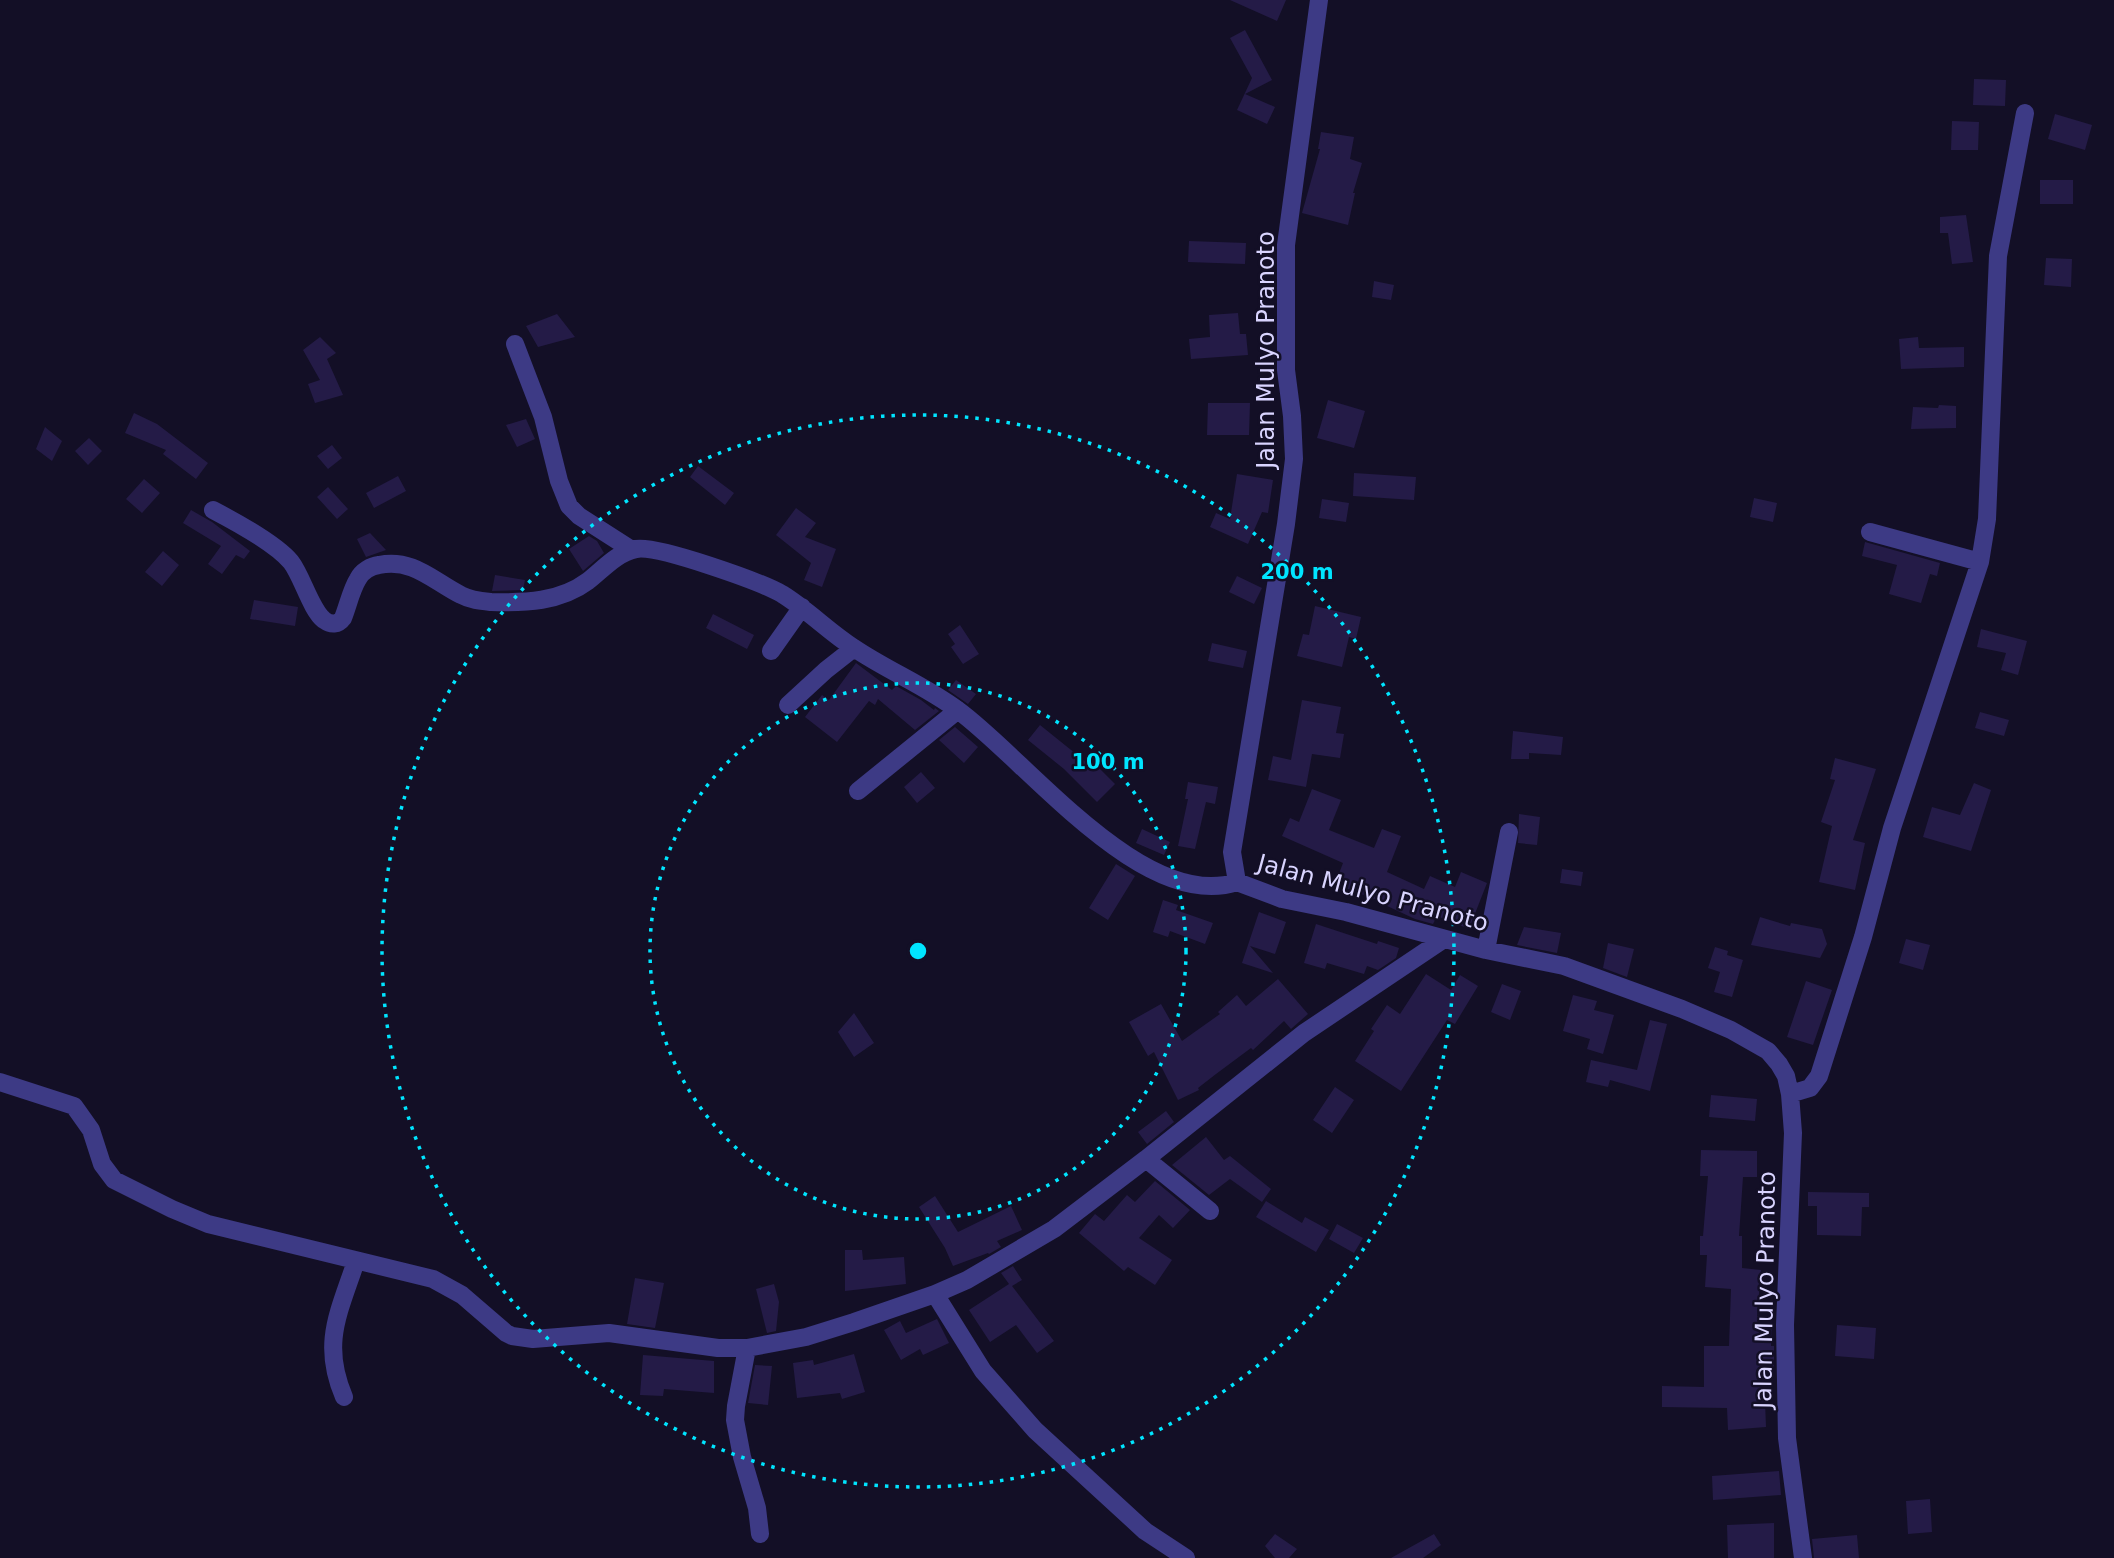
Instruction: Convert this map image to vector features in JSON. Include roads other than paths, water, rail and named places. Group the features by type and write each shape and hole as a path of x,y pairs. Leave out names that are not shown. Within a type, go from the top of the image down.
{"street":[{"name":"Jalan Mulyo Pranoto","path":"1319,0 1286,245 1286,370 1294,459 1286,524 1232,852 1237,882 1282,899 1346,912 1486,950 1564,966 1682,1009 1731,1030 1768,1051 1786,1076 1793,1133 1785,1325 1787,1438 1803,1558"},
{"path":"1790,1094 1810,1088 1819,1076 1863,937 1892,828 1980,562 1989,487 1998,256 2025,113"},
{"path":"515,344 542,417 559,481 569,506 579,516 632,550"},
{"path":"213,510 244,527 290,562 321,618 334,624 343,618 358,578 371,566 399,563 415,567 463,596 477,601 532,602 559,596 639,548 709,566 771,589 802,607 853,648 958,710 1128,857 1161,874 1204,886 1222,887 1237,882"},
{"path":"1870,532 1980,562"},
{"path":"771,651 802,607"},
{"path":"788,705 853,648"},
{"path":"858,791 958,710"},
{"path":"1486,950 1509,832"},
{"path":"0,1082 74,1106 91,1130 102,1164 114,1180 208,1224 433,1279 449,1286 512,1336 533,1339 609,1333 718,1348 747,1348 806,1337 935,1294 967,1280 1054,1229 1304,1033 1444,939"},
{"path":"1146,1159 1210,1211"},
{"path":"344,1397 337,1380 332,1334 356,1261"},
{"path":"935,1294 983,1371 1035,1430 1145,1531 1186,1558"},
{"path":"747,1348 736,1406 736,1420 742,1457 757,1508 760,1534"}]}
